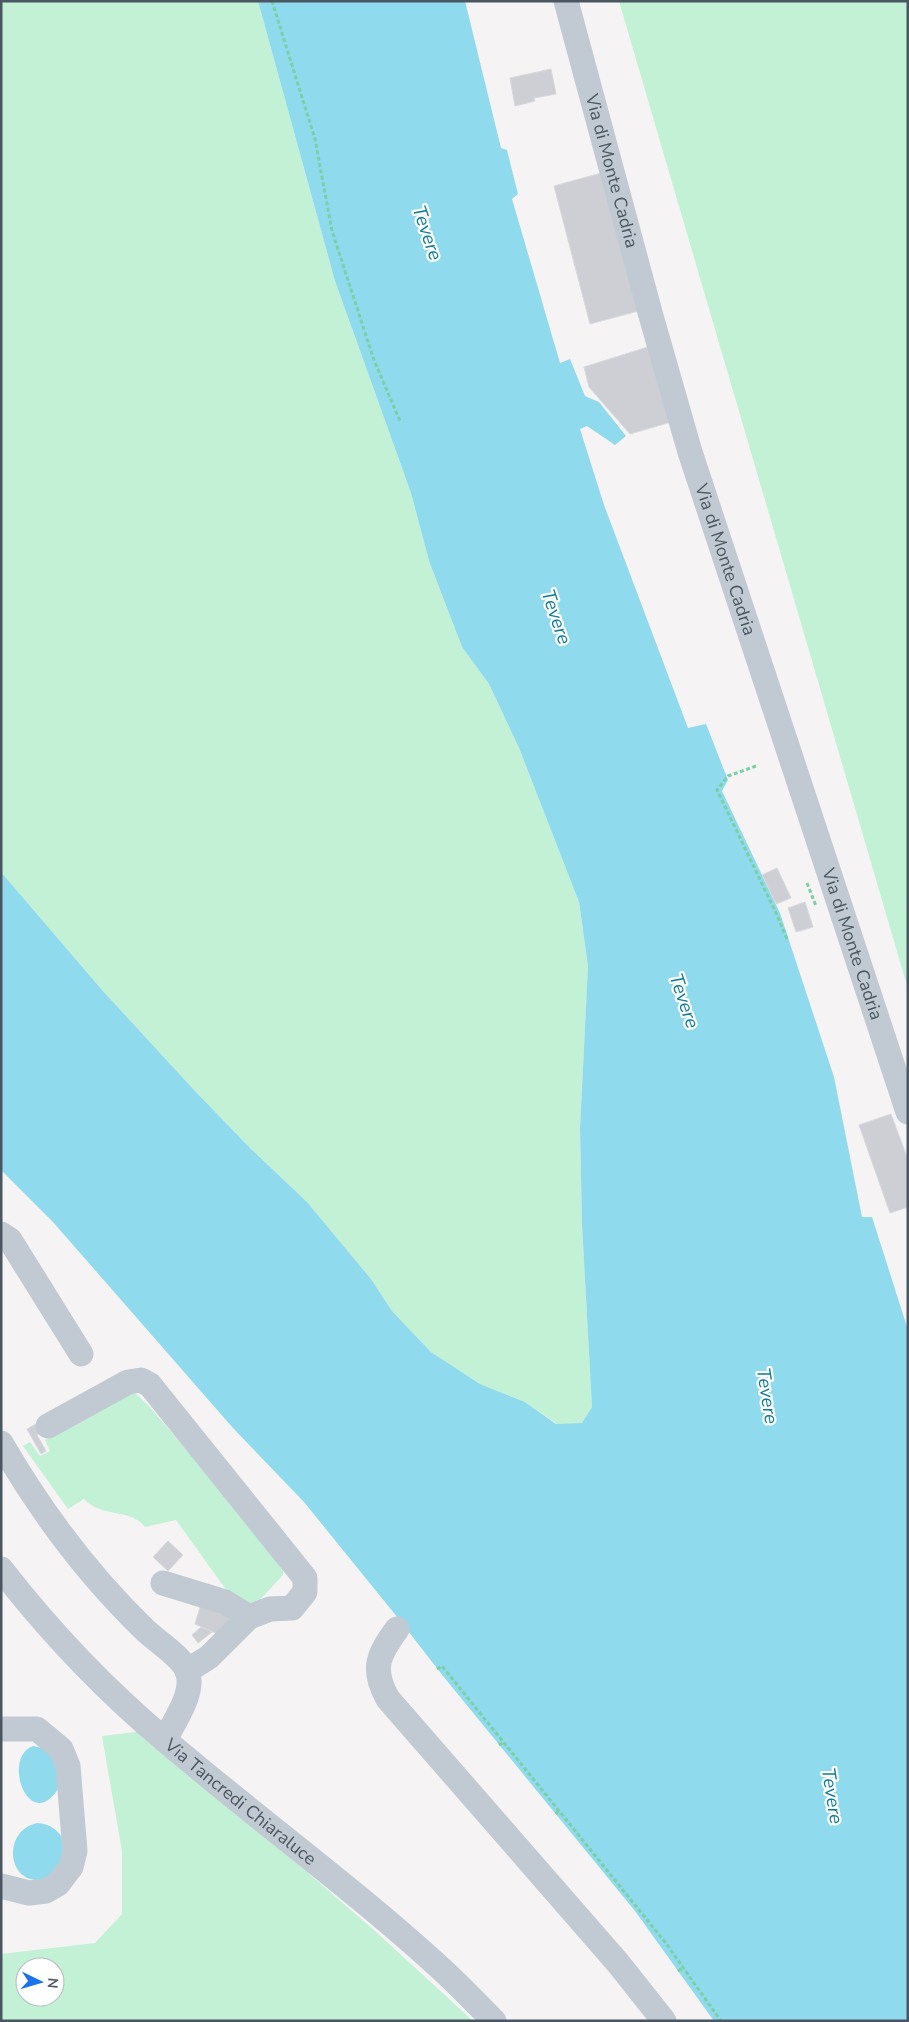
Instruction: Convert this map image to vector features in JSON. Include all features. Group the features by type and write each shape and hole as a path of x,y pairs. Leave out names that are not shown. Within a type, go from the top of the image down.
{"street":[{"name":"Via di Monte Cadria","path":"566,1 648,307 688,444 908,1112"},
{"path":"1,1234 10,1240 81,1354"},
{"path":"48,1426 128,1382 141,1380 150,1385 305,1578 305,1592 292,1608 270,1609 249,1617 209,1656 188,1671"},
{"path":"1,1443 44,1511 84,1565 115,1601 188,1671 189,1685 185,1700 165,1740"},
{"name":"Via Tancredi Chiaraluce","path":"1,1569 72,1652 112,1692 165,1740 379,1915 438,1966 494,2021"},
{"path":"163,1583 225,1602 249,1617"},
{"path":"397,1629 386,1645 378,1663 378,1676 388,1699 618,1963 664,2021"},
{"path":"1,1729 37,1729 61,1749 68,1766 75,1851 67,1875 58,1884 46,1891 29,1893 1,1886"}],"path":[{"path":"272,1 315,139 332,231 374,360 400,421"},
{"path":"756,766 728,776 717,790 787,939"},
{"path":"437,1669 442,1666 560,1810 684,1967 721,2021"},
{"path":"499,1745 504,1742"},
{"path":"556,1814 560,1810"},
{"path":"618,1890 621,1886"},
{"path":"678,1971 684,1967"}],"green space":[{"path":"1,1 258,1 335,281 411,493 429,561 462,647 489,684 519,748 579,902 588,966 580,1128 582,1225 592,1407 582,1424 557,1424 525,1402 480,1384 431,1352 392,1311 371,1279 307,1202 251,1149 195,1091 102,990 1,872"},
{"path":"619,1 908,1 908,989"},
{"path":"134,1392 150,1407 270,1549 283,1567 283,1575 254,1606 230,1595 176,1520 145,1527 132,1517 99,1509 84,1499 68,1509 23,1446 30,1442 40,1456 50,1451 45,1440 128,1393"},
{"path":"143,1731 374,1930 473,2021 1,2021 1,1954 95,1943 122,1914 122,1851 102,1736"}],"water":[{"name":"Tevere","path":"258,1 465,1 501,148 507,150 518,194 512,199 560,363 570,359 585,396 599,402 626,436 615,445 587,426 580,429 604,505 688,728 706,724 728,780 722,791 780,913 834,1077 862,1217 872,1217 908,1330 908,2021 714,2021 635,1911 304,1502 233,1428 53,1222 1,1170 1,872 102,990 195,1091 251,1149 307,1202 371,1279 392,1311 431,1352 480,1384 525,1402 556,1424 582,1423 592,1407 582,1225 580,1128 588,966 579,902 519,748 489,684 462,647 429,561 411,493 335,281"},
{"path":"33,1746 51,1750 61,1784 50,1799 39,1803 30,1799 23,1790 19,1778 19,1765 23,1753"},
{"path":"37,1823 54,1828 65,1842 60,1869 43,1879 31,1879 23,1875 16,1867 13,1857 14,1847 18,1837 25,1828"}],"building":[{"path":"551,69 556,94 534,98 535,101 515,106 510,78"},
{"path":"605,172 642,310 590,324 554,186"},
{"path":"651,346 671,422 630,434 589,387 584,367"},
{"path":"777,868 791,898 776,904 762,875"},
{"path":"805,902 813,927 796,932 788,908"},
{"path":"891,1114 908,1160 908,1207 890,1213 859,1125"},
{"path":"36,1424 42,1432 37,1435 46,1451 41,1454 27,1429"},
{"path":"168,1541 183,1555 168,1571 153,1557"},
{"path":"201,1604 231,1618 222,1636 195,1624"},
{"path":"201,1627 212,1632 198,1643 192,1635"}]}
